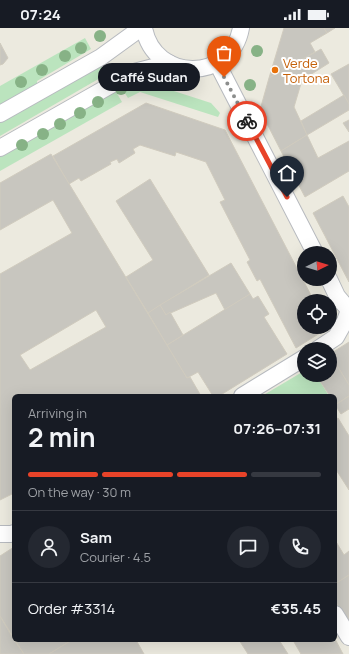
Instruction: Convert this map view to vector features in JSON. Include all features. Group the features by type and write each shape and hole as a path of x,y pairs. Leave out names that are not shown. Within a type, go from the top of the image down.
{"street":[{"path":"0,114 101,57 142,28 152,47 159,56 169,63 190,69 206,67 217,63 231,51 240,35 241,28"},
{"path":"0,148 134,72 169,63"},
{"path":"217,63 311,246"},
{"path":"328,342 336,337 349,310 337,296 332,286"},
{"path":"245,394 297,362"},
{"path":"0,534 12,534"},
{"path":"337,617 349,637"}],"green space":[{"path":"85,38 91,49 37,81 37,87 0,108 0,86"},
{"path":"99,63 107,74 0,136 0,120"},
{"path":"132,81 146,82 211,103 220,113 218,117 140,92 128,98 121,87"},
{"path":"115,90 122,102 0,171 0,156"},
{"path":"297,375 297,382 320,382 328,394 265,394"}],"building":[{"path":"284,28 324,28 327,33 310,43 315,52 269,78"},
{"path":"324,28 335,28 327,33"},
{"path":"0,43 8,58 3,64 0,65"},
{"path":"321,49 329,63 302,80 294,107 307,135 281,151 260,110 269,78"},
{"path":"349,64 349,104 331,74"},
{"path":"344,95 349,104 349,110 307,135 301,121"},
{"path":"146,103 225,130 297,268 297,286 306,286 310,294 297,294 297,334 318,334 306,342 297,342 296,348 260,279 257,281 247,262 250,260 220,202 225,200 206,162 176,152 175,156 140,145 133,149 135,153 119,163 117,159 81,181 79,178 69,184 53,156"},
{"path":"349,120 349,132 343,123"},
{"path":"307,135 318,158 349,141 349,171 305,197 281,151"},
{"path":"51,154 187,378 190,377 200,394 12,394 12,494 0,500 0,274 72,233 53,200 0,230 0,183","holes":["96,310 106,327 30,370 20,355"]},
{"path":"150,179 209,275 148,313 126,277 153,260 116,201"},
{"path":"343,196 349,207 349,282 337,259 337,246 330,246 313,213"},
{"path":"231,263 250,294 225,310 216,293 166,315 160,305"},
{"path":"250,294 253,299 258,296 269,314 264,317 287,354 222,394 212,394 198,372 187,378 167,345"},
{"path":"160,305 166,315 170,312 183,335 167,345 148,313"},
{"path":"349,342 349,385 337,365 337,350"},
{"path":"337,365 349,385 349,396 337,404 337,394 329,394 321,382 337,382"},
{"path":"349,396 349,409 341,414 337,408 337,404"},
{"path":"338,418 349,436 349,490 337,471"},
{"path":"337,543 344,555 349,551 349,575 337,583"},
{"path":"12,548 12,635 0,616 0,556"},
{"path":"349,575 349,624 337,604 337,583"},
{"path":"0,616 12,637 12,642 15,642 24,654 0,654"},
{"path":"16,642 69,642 49,654 24,654"},
{"path":"69,642 137,642 144,654 49,654"},
{"path":"240,642 280,642 288,654 248,654"},
{"path":"294,642 337,642 343,654 301,654"}],"way so far":[{"path":"224,77 247,121"}],"place":[{"name":"Verde Tortona","path":"275,70"},
{"name":"Caffé Sudan","path":"224,77"}],"route":[{"path":"247,121 287,197"}]}
